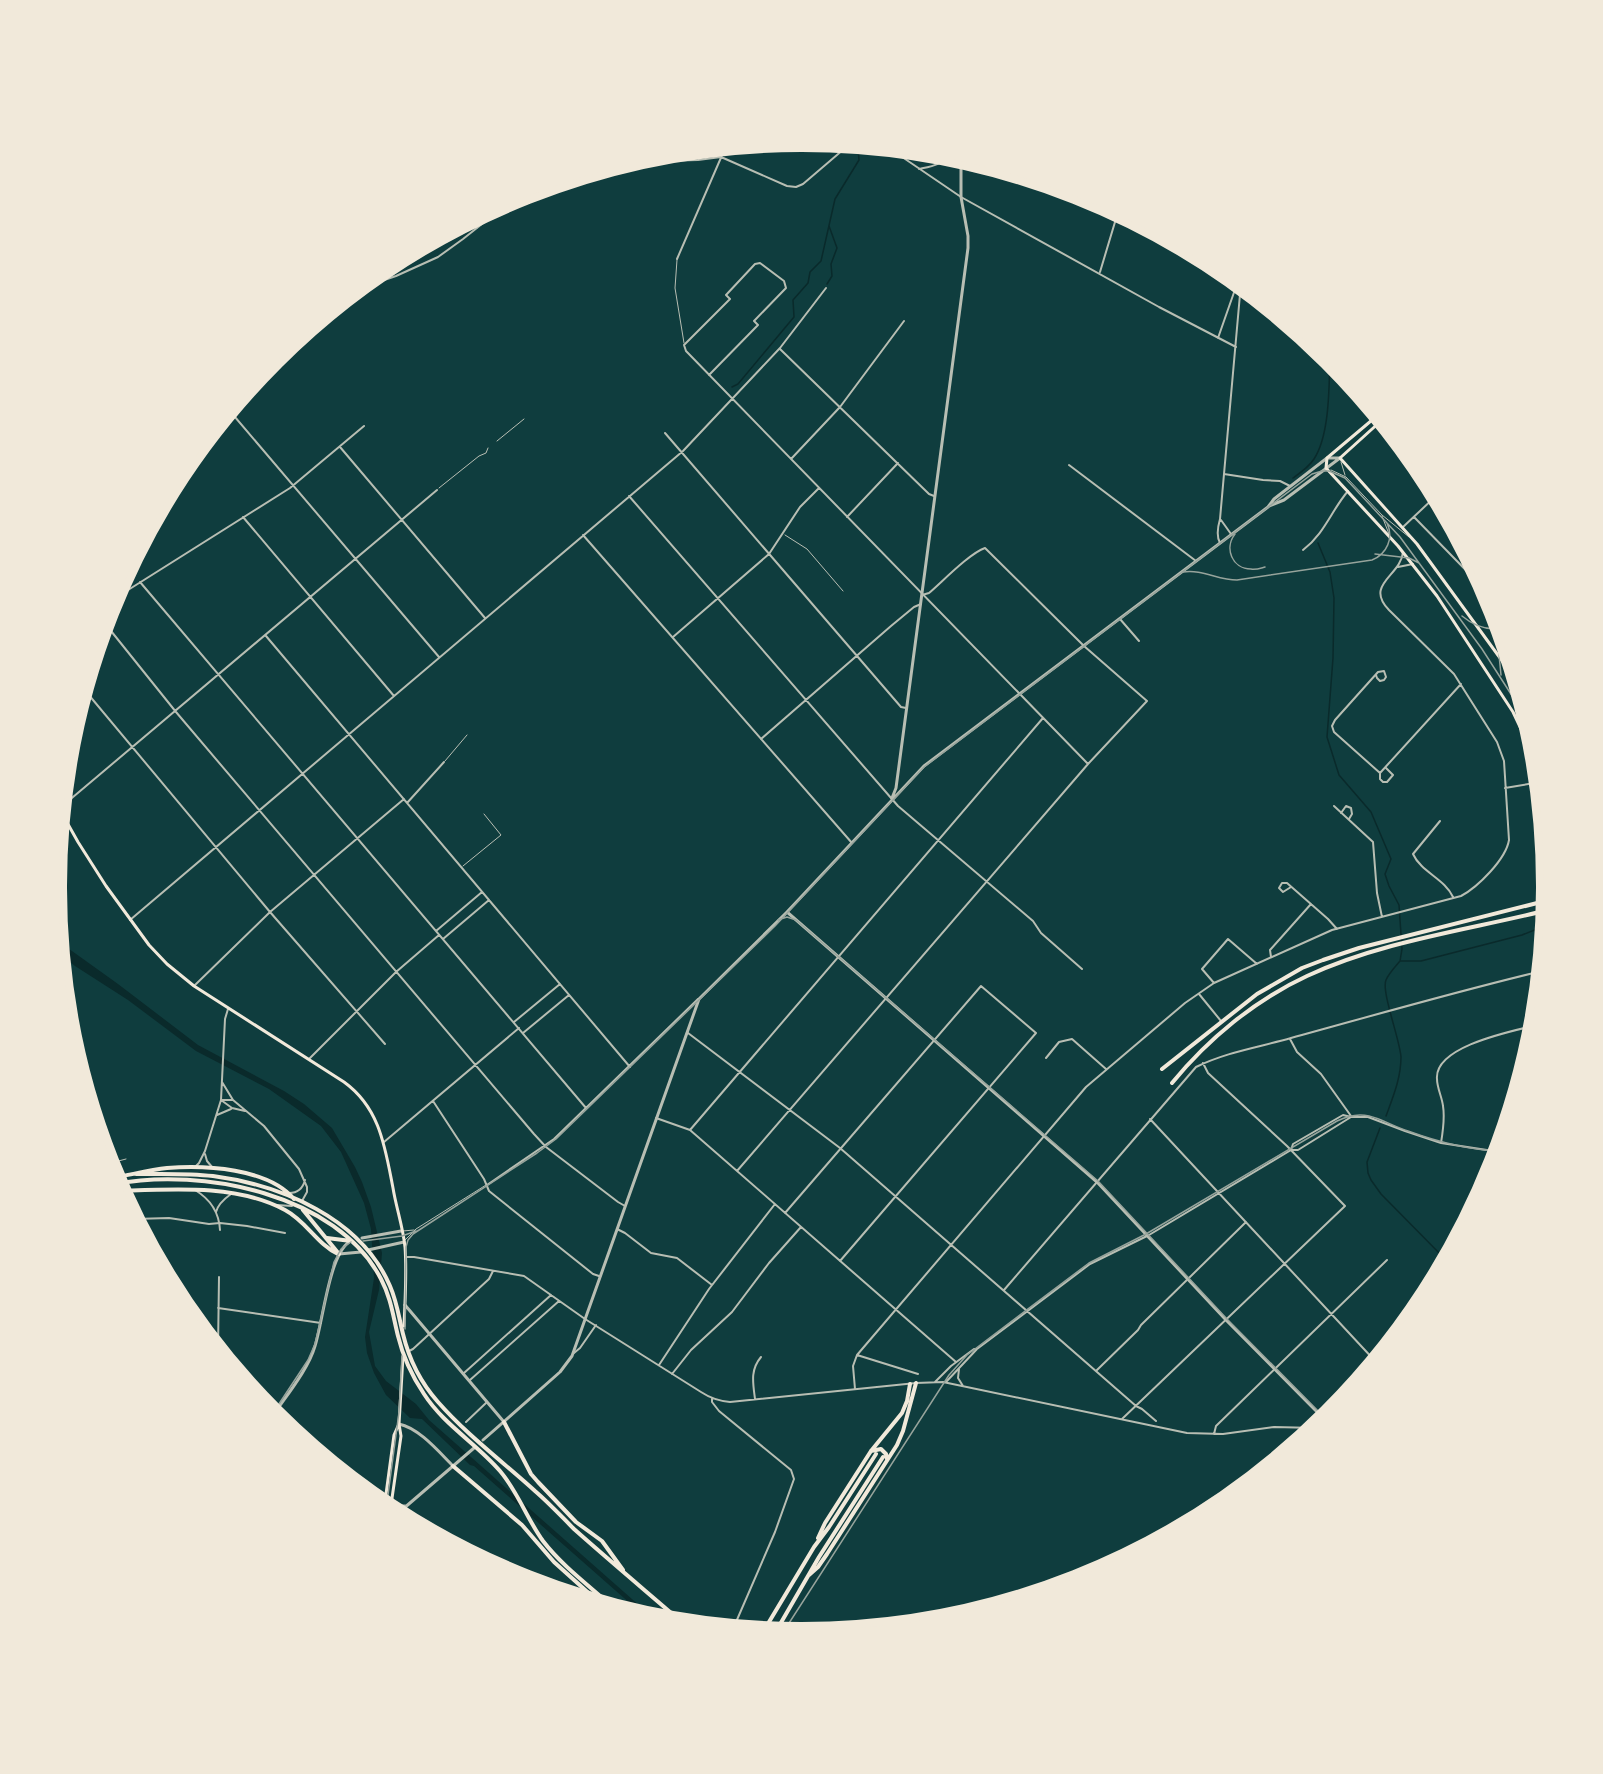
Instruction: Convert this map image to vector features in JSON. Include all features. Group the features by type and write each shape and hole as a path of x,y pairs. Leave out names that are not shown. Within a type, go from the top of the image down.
{"main road":[{"path":"1373,419 1327,458 1326,468 1413,564 1456,624 1513,712 1524,736"},
{"path":"1377,425 1340,458 1417,544 1506,666"},
{"path":"67,820 87,856 130,920 161,958 182,978 344,1082 362,1098 374,1115 384,1142 404,1242 404,1326"},
{"path":"1162,1069 1257,994 1302,968 1394,939 1539,902"},
{"path":"1172,1083 1195,1056 1227,1028 1262,1001 1307,976 1344,961 1406,943 1539,912"},
{"path":"1221,1021 1227,1028"},
{"path":"122,1177 158,1169 195,1167 232,1171 273,1182 289,1193 339,1254"},
{"path":"136,1174 200,1175 272,1190 310,1207 342,1226 362,1243 378,1263 397,1306 409,1352 417,1372 429,1391 454,1419 672,1613"},
{"path":"124,1182 184,1179 240,1184 288,1202 324,1220 348,1237 364,1254 385,1288 403,1353 419,1386 442,1416 504,1476 519,1498 534,1528 549,1548 602,1597"},
{"path":"128,1191 195,1190 252,1197 294,1216 327,1248 339,1254"},
{"path":"327,1238 350,1242"},
{"path":"392,1501 400,1444 403,1351"},
{"path":"780,1625 809,1575 827,1554 903,1431 916,1383"},
{"path":"768,1625 814,1547 825,1523 902,1413 910,1384"},
{"path":"504,1422 531,1474 576,1522 602,1541 625,1573"},
{"path":"386,1498 394,1436 399,1424"},
{"path":"873,1452 881,1449 886,1454 885,1458"},
{"path":"453,1466 522,1526 554,1562 589,1594"}],"street":[{"path":"676,160 721,157 787,186 796,187 803,184 843,150"},
{"path":"677,259 722,153"},
{"path":"899,155 961,197 1236,347"},
{"path":"919,169 943,163"},
{"path":"892,800 896,788 968,248 961,197 961,167"},
{"path":"378,282 438,257 488,219"},
{"path":"1099,273 1116,219"},
{"path":"709,375 758,325 754,321 786,288 784,281 760,263 755,264 726,295 730,299 684,345 686,351 709,375 733,399 922,595 1088,764"},
{"path":"130,920 681,453 780,348 826,288"},
{"path":"1218,338 1236,290"},
{"path":"1220,543 1218,531 1221,519 1236,347 1239,292"},
{"path":"791,459 840,407 904,321"},
{"path":"780,348 934,496"},
{"path":"234,415 439,657"},
{"path":"124,592 294,486 364,426"},
{"path":"665,433 857,657 901,707 906,708"},
{"path":"339,447 485,618"},
{"path":"1268,507 1274,499 1327,458 1340,458"},
{"path":"487,1185 545,1146 630,1067 786,912 924,766 1231,534 1268,507 1284,500 1340,458"},
{"path":"847,517 898,463"},
{"path":"1069,465 1197,561"},
{"path":"1224,474 1280,481 1290,486"},
{"path":"673,637 770,554 800,507 819,488"},
{"path":"68,802 437,490"},
{"path":"1303,550 1318,536 1348,491"},
{"path":"629,496 892,800 1033,921 1041,933 1082,969"},
{"path":"1403,527 1431,501"},
{"path":"243,517 394,696"},
{"path":"1414,517 1470,574"},
{"path":"1221,519 1231,534"},
{"path":"583,535 852,843"},
{"path":"737,1171 1088,764 1148,701 1084,646 985,548 980,549 929,593 922,595"},
{"path":"855,1389 853,1366 857,1355 951,1243 1086,1087 1185,1003 1214,983 1337,929 1461,896 1476,886 1506,849 1509,840 1504,761 1497,741 1461,684 1443,662 1383,603 1380,593 1382,586 1398,567 1403,552"},
{"path":"1398,567 1413,564"},
{"path":"140,582 586,1108"},
{"path":"761,739 914,607 921,604"},
{"path":"1120,619 1138,641"},
{"path":"110,629 176,712 545,1146 625,1206"},
{"path":"266,636 630,1067"},
{"path":"1376,675 1332,726 1334,732 1380,773 1381,781 1387,782 1393,775 1386,768"},
{"path":"1380,773 1461,684"},
{"path":"88,695 270,912 385,1044"},
{"path":"690,1130 1043,718"},
{"path":"407,803 444,762"},
{"path":"1506,788 1531,784"},
{"path":"194,986 270,912 404,799"},
{"path":"1334,806 1371,839 1374,845 1377,893 1382,917"},
{"path":"1341,813 1346,806 1352,808 1352,814 1348,819"},
{"path":"1440,821 1413,854 1416,860 1446,886 1453,898"},
{"path":"1291,887 1328,918 1337,929"},
{"path":"436,931 482,892"},
{"path":"443,939 489,900"},
{"path":"1271,958 1270,950 1311,903"},
{"path":"786,912 1097,1182 1226,1320 1318,1413"},
{"path":"308,1059 396,972 439,935"},
{"path":"1214,983 1202,969 1228,939 1257,964"},
{"path":"1004,1290 1192,1070 1203,1063 1535,973"},
{"path":"514,1022 560,984"},
{"path":"785,1213 981,986 1036,1033 840,1261"},
{"path":"1198,994 1221,1021"},
{"path":"523,1033 569,995"},
{"path":"483,1440 560,1372 574,1353 699,999"},
{"path":"195,1167 205,1151 221,1100 225,1019 228,1009"},
{"path":"384,1142 519,1028"},
{"path":"1441,1143 1443,1107 1437,1078 1438,1068 1445,1060 1468,1045 1484,1038 1527,1028"},
{"path":"687,1032 840,1148 1156,1421"},
{"path":"1046,1058 1059,1042 1072,1039 1106,1069"},
{"path":"1290,1039 1297,1052 1321,1074 1351,1117"},
{"path":"1122,1419 1345,1206 1291,1150 1208,1073 1203,1063"},
{"path":"222,1082 233,1100 264,1126 299,1169 305,1180 307,1192 299,1204 274,1205"},
{"path":"221,1100 233,1100"},
{"path":"221,1100 232,1108 245,1111"},
{"path":"433,1101 489,1191 593,1274 600,1276"},
{"path":"217,1115 232,1108"},
{"path":"1291,1150 1293,1144 1342,1115 1368,1117 1441,1143 1491,1151"},
{"path":"946,1382 977,1349 1090,1264 1147,1235 1351,1117"},
{"path":"656,1118 690,1130 956,1362"},
{"path":"1150,1119 1371,1357"},
{"path":"205,1151 207,1161 214,1169"},
{"path":"289,1193 300,1190 305,1180"},
{"path":"195,1190 206,1197 216,1212 220,1230"},
{"path":"216,1212 225,1198 233,1193"},
{"path":"290,1206 293,1198"},
{"path":"659,1365 712,1285 776,1204"},
{"path":"141,1218 158,1217 209,1224 220,1223 285,1233"},
{"path":"1096,1371 1246,1222"},
{"path":"672,1374 691,1350 732,1312 769,1263 801,1227"},
{"path":"617,1229 651,1253 676,1258 712,1285"},
{"path":"362,1238 401,1231"},
{"path":"278,1408 311,1357 335,1263 342,1247 350,1242"},
{"path":"339,1254 404,1242"},
{"path":"405,1257 524,1276 585,1319 672,1374 712,1398 730,1402 946,1382 1187,1433 1214,1434 1274,1427 1304,1427 1334,1398"},
{"path":"1214,1434 1216,1426 1387,1260"},
{"path":"403,1351 413,1349 489,1279 493,1271"},
{"path":"218,1339 219,1278"},
{"path":"463,1374 551,1295"},
{"path":"469,1381 559,1301"},
{"path":"405,1305 504,1422"},
{"path":"218,1308 321,1323"},
{"path":"574,1353 596,1325"},
{"path":"935,1382 956,1362 977,1349"},
{"path":"857,1355 918,1374"},
{"path":"755,1399 752,1375 761,1357"},
{"path":"960,1367 958,1376 963,1386"},
{"path":"712,1398 712,1402 719,1411 791,1470 794,1479 736,1622"},
{"path":"466,1422 487,1402"},
{"path":"399,1424 416,1432 453,1466"},
{"path":"403,1509 474,1448"},
{"path":"399,1506 406,1506"}],"lane":[{"path":"677,259 675,288 684,345"},
{"path":"497,441 524,419"},
{"path":"437,490 479,456 486,453 489,448"},
{"path":"1340,458 1346,477 1382,515 1417,544"},
{"path":"1326,468 1346,477"},
{"path":"1382,515 1390,536"},
{"path":"783,534 807,549 843,591"},
{"path":"444,762 467,735"},
{"path":"461,867 501,835 484,814"},
{"path":"116,1162 126,1159"},
{"path":"404,1242 416,1230 487,1185"},
{"path":"401,1231 416,1230"}],"water":[{"path":"66,947 198,1045 284,1091 304,1104 332,1128 362,1182 371,1207 382,1253 379,1290 369,1332 375,1366 386,1381 416,1404 429,1420 641,1607 632,1605 474,1466 470,1465 422,1419 410,1418 386,1395 374,1373 367,1353 365,1337 374,1278 371,1229 364,1203 341,1152 321,1126 269,1089 196,1051 128,1000 67,960"}],"waterway":[{"path":"732,387 738,384 794,317 793,300 808,283 810,272 821,261 835,199 859,160 858,151"},
{"path":"827,284 832,276 831,264 837,248 829,226"},
{"path":"1293,478 1312,462 1319,449 1326,424 1330,371"},
{"path":"1318,543 1330,572 1334,598 1333,658 1327,737 1339,775 1371,812 1391,859 1385,874 1399,905 1402,949 1400,961"},
{"path":"1386,1116 1401,1065 1400,1049 1385,986 1387,977 1394,968 1400,961 1421,961 1522,935 1538,928"},
{"path":"1380,1128 1367,1162 1371,1180 1381,1194 1441,1255"}],"tram line":[{"path":"405,1329 406,1247 413,1234 556,1139 775,926 924,767 1312,474 1329,471 1345,478 1400,537 1482,649 1517,703"},
{"path":"1183,572 1197,572 1237,580 1372,560 1382,554 1388,545 1390,534 1387,523"},
{"path":"1235,534 1230,545 1235,562 1244,568 1265,567"},
{"path":"1375,554 1409,558 1419,563"},
{"path":"1462,616 1480,627 1493,629"},
{"path":"1501,650 1499,655 1501,675"},
{"path":"778,920 787,917 796,920 1098,1181 1227,1319 1320,1413"},
{"path":"788,1625 949,1375 967,1355 1089,1263 1146,1234 1348,1116 1369,1116 1442,1142 1491,1150"},
{"path":"363,1241 402,1236 416,1231"},
{"path":"277,1407 308,1360 315,1344 334,1262 341,1249 351,1242"},
{"path":"388,1499 399,1412 402,1356"}]}
